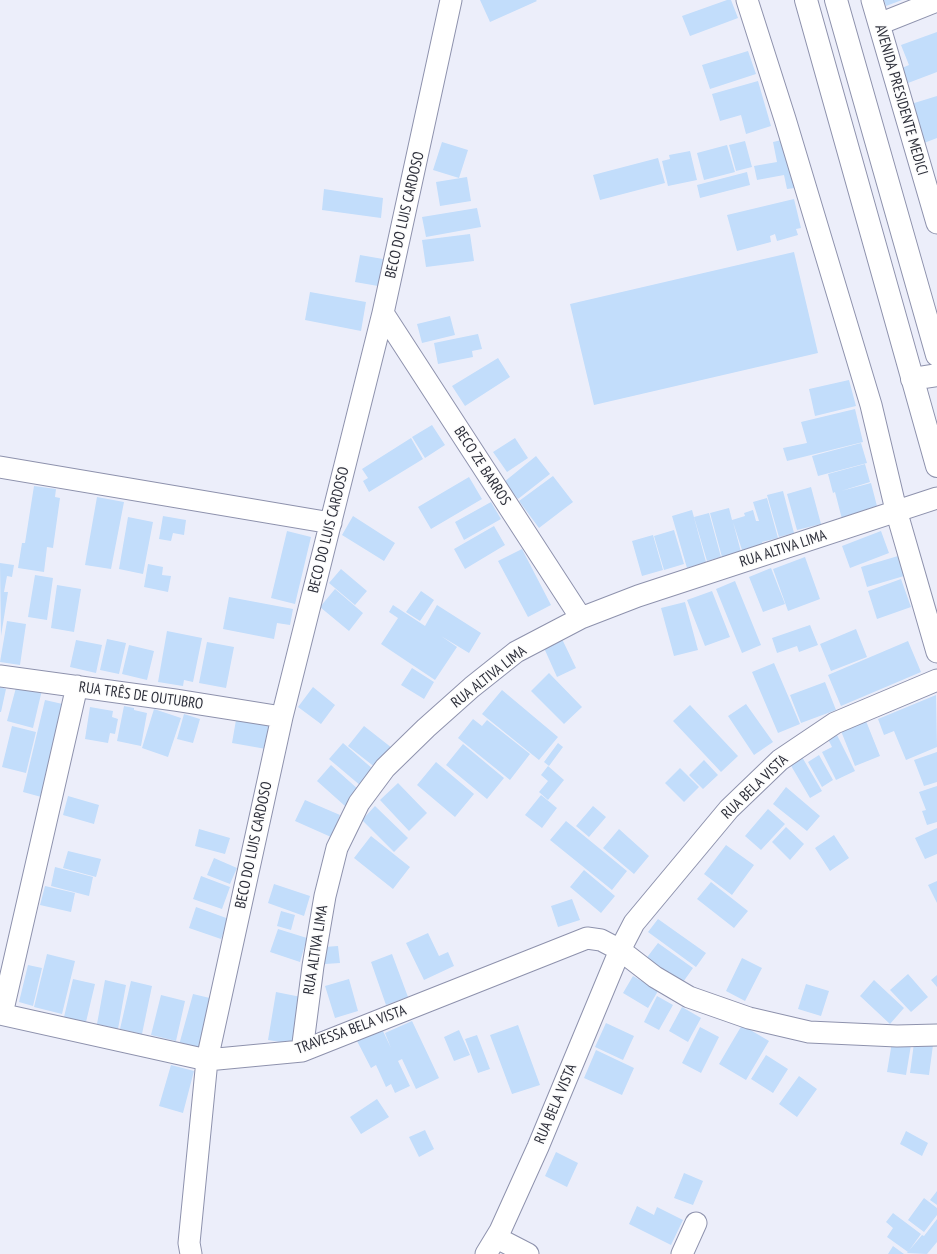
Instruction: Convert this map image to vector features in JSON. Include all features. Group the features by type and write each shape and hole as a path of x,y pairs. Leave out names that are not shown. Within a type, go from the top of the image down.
{"main road":[{"path":"806,0 937,466"},
{"path":"836,0 937,355"},
{"path":"912,380 937,375"}],"street":[{"name":"BECO DO LUIS CARDOSO","path":"191,1254 191,1228 207,1060 282,717 383,313 452,0"},
{"path":"747,0 785,119 871,405 896,510 937,652"},
{"name":"AVENIDA PRESIDENTE MEDICI","path":"872,0 937,223"},
{"path":"879,24 937,1"},
{"name":"BECO ZE BARROS","path":"383,313 581,618"},
{"path":"0,467 331,523"},
{"name":"RUA ALTIVA LIMA","path":"302,1051 324,896 338,848 359,803 386,768 426,728 472,687 516,652 581,618 638,596 806,542 896,510 937,498"},
{"name":"RUA TRÊS DE OUTUBRO","path":"0,676 175,700 282,717"},
{"name":"RUA BELA VISTA","path":"491,1246 538,1147 620,950 634,923 729,809 780,760 835,723 937,680"},
{"path":"1,1014 76,686"},
{"name":"TRAVESSA BELA VISTA","path":"1,1014 207,1060 302,1051 587,938 601,940 620,950"},
{"path":"620,950 654,977 689,997 749,1018 809,1032 897,1036 937,1035"},
{"path":"682,1254 696,1223"},
{"path":"491,1246 528,1254"}],"building":[{"path":"480,0 536,0 537,1 490,22"},
{"path":"727,0 731,0 738,18 690,36 682,16"},
{"path":"884,0 902,0 886,6"},
{"path":"937,32 937,72 908,83 902,68 909,65 901,45"},
{"path":"748,51 756,74 710,89 702,65"},
{"path":"758,81 771,126 746,134 741,115 720,121 712,94"},
{"path":"937,96 937,138 924,143 911,104"},
{"path":"786,139 795,188 787,189 784,175 757,180 754,166 777,162 773,142"},
{"path":"745,141 752,167 736,171 729,145"},
{"path":"442,142 468,150 459,178 433,170"},
{"path":"727,145 735,172 704,180 697,153"},
{"path":"690,151 697,180 668,186 662,161 670,159 669,155"},
{"path":"658,158 665,183 600,200 593,175"},
{"path":"747,172 750,185 700,198 697,185"},
{"path":"467,177 471,201 440,206 436,182"},
{"path":"324,189 383,198 381,218 322,210"},
{"path":"794,199 801,228 796,229 798,235 777,241 775,234 770,236 771,242 737,251 727,215"},
{"path":"477,208 481,227 426,237 422,217"},
{"path":"470,234 474,261 426,267 422,240"},
{"path":"794,252 818,353 594,405 570,304"},
{"path":"360,255 383,259 378,286 355,282"},
{"path":"310,292 366,302 361,331 305,320"},
{"path":"450,316 455,335 422,343 417,324"},
{"path":"478,334 482,349 472,351 473,357 438,364 434,343"},
{"path":"498,358 510,377 465,406 452,386"},
{"path":"849,380 856,406 815,416 809,389"},
{"path":"855,409 863,442 787,461 783,448 807,443 801,422"},
{"path":"432,425 445,445 425,458 412,437"},
{"path":"411,438 423,459 369,492 363,481 368,478 362,469"},
{"path":"515,438 528,458 507,472 493,452"},
{"path":"861,443 867,463 818,476 812,456"},
{"path":"536,456 550,474 518,499 504,482"},
{"path":"865,464 870,482 841,491 871,483 878,510 842,519 835,492 833,493 828,474"},
{"path":"553,476 573,502 539,528 519,501"},
{"path":"469,477 482,499 431,529 418,507"},
{"path":"34,486 56,489 55,497 60,498 53,548 47,547 44,572 18,568 22,543 25,543"},
{"path":"811,487 821,524 797,530 787,494"},
{"path":"783,491 794,533 779,537 767,495"},
{"path":"97,497 124,502 111,569 85,565"},
{"path":"767,498 778,538 762,542 763,544 742,550 733,522 741,552 722,557 710,513 729,508 732,520 745,516 744,513 753,510 756,521 759,521 753,502"},
{"path":"491,502 501,519 464,540 455,522"},
{"path":"692,510 706,562 687,568 672,516"},
{"path":"709,513 721,557 707,561 694,517"},
{"path":"163,516 186,520 184,535 173,533 171,541 159,539"},
{"path":"353,516 395,543 384,561 342,535"},
{"path":"128,517 153,522 143,574 119,569"},
{"path":"494,526 505,545 465,569 454,549"},
{"path":"674,530 684,564 664,570 654,536"},
{"path":"287,531 311,537 295,604 271,598"},
{"path":"881,531 889,553 850,568 842,546"},
{"path":"653,535 663,570 642,576 632,541"},
{"path":"522,549 551,605 528,617 498,561"},
{"path":"898,556 904,576 867,587 861,567"},
{"path":"805,557 820,599 788,611 773,569"},
{"path":"0,563 14,565 12,577 7,576 4,592 8,592 1,636"},
{"path":"148,564 163,567 162,575 171,576 168,592 144,587"},
{"path":"771,568 785,604 763,612 749,577"},
{"path":"341,569 367,591 355,605 329,583"},
{"path":"35,575 53,578 47,620 28,617"},
{"path":"901,579 911,607 877,619 868,591"},
{"path":"735,581 761,645 742,653 716,589"},
{"path":"57,585 81,589 74,632 51,628"},
{"path":"335,589 363,613 349,631 320,607"},
{"path":"421,591 434,600 420,621 406,612"},
{"path":"712,591 730,637 705,646 687,600"},
{"path":"229,597 293,609 290,625 277,623 274,639 223,629"},
{"path":"685,602 698,650 674,656 661,608"},
{"path":"393,605 425,626 437,605 481,633 469,653 441,636 457,647 435,680 381,644 398,618 389,612"},
{"path":"7,621 26,624 20,665 0,662"},
{"path":"810,625 818,645 799,652 797,646 777,653 772,638"},
{"path":"856,629 867,657 831,671 820,644"},
{"path":"167,631 202,638 193,682 184,680 183,686 158,682"},
{"path":"107,639 126,643 119,674 100,670"},
{"path":"562,639 576,668 557,677 544,648"},
{"path":"76,640 102,645 96,673 70,667"},
{"path":"908,641 921,672 841,706 828,675"},
{"path":"207,642 234,647 226,688 199,683"},
{"path":"129,645 154,651 147,680 122,674"},
{"path":"774,663 800,724 778,733 752,672"},
{"path":"412,668 434,682 424,699 401,685"},
{"path":"549,673 582,707 564,724 531,691"},
{"path":"825,682 836,710 801,723 790,695"},
{"path":"17,684 42,690 33,728 7,721"},
{"path":"0,687 6,689 1,712 0,712"},
{"path":"313,687 335,705 321,724 298,707"},
{"path":"502,690 558,737 539,760 482,714"},
{"path":"936,695 937,747 906,760 894,731 884,735 878,719"},
{"path":"45,700 67,705 45,798 23,792"},
{"path":"746,704 773,742 754,755 728,716"},
{"path":"690,705 738,756 721,772 673,721"},
{"path":"124,706 147,713 141,746 117,741"},
{"path":"90,707 113,711 112,717 118,719 115,734 110,733 108,743 85,739"},
{"path":"154,709 181,718 168,757 142,748"},
{"path":"184,714 200,719 193,743 177,739"},
{"path":"473,719 482,726 487,720 530,754 510,780 458,738"},
{"path":"236,720 270,726 266,749 232,743"},
{"path":"866,721 880,756 855,766 841,731"},
{"path":"12,726 36,732 26,773 2,767"},
{"path":"364,726 392,748 376,768 348,746"},
{"path":"837,735 855,771 836,780 822,752 832,747 828,739"},
{"path":"343,743 374,770 361,786 329,759"},
{"path":"558,743 563,747 549,766 544,762"},
{"path":"463,744 504,778 487,799 446,765"},
{"path":"937,752 937,782 924,786 914,760"},
{"path":"819,755 833,780 822,787 808,762"},
{"path":"802,757 822,791 810,798 790,764"},
{"path":"704,760 718,775 703,789 689,775"},
{"path":"436,762 474,794 455,817 417,785"},
{"path":"331,765 359,790 345,806 317,781"},
{"path":"548,766 564,780 548,800 539,792 548,781 541,775"},
{"path":"680,768 699,787 684,802 665,783"},
{"path":"398,783 427,813 409,831 380,800"},
{"path":"937,786 937,822 927,825 922,811 926,810 919,792"},
{"path":"786,787 820,816 807,831 773,804"},
{"path":"541,795 557,808 542,828 525,815"},
{"path":"68,796 99,805 94,824 63,815"},
{"path":"305,800 340,815 331,837 295,821"},
{"path":"375,806 408,838 394,852 362,820"},
{"path":"593,806 606,817 589,837 576,826"},
{"path":"768,809 785,824 761,850 745,836"},
{"path":"566,821 627,871 612,890 550,840"},
{"path":"786,827 804,844 790,860 772,842"},
{"path":"937,828 937,854 925,859 915,838"},
{"path":"199,829 230,838 225,854 195,846"},
{"path":"619,829 649,856 634,874 603,848"},
{"path":"834,835 849,858 830,871 815,848"},
{"path":"371,836 410,867 393,889 354,858"},
{"path":"726,845 754,865 732,895 704,874"},
{"path":"68,851 101,859 96,877 63,868"},
{"path":"214,858 237,868 230,884 207,875"},
{"path":"55,867 93,877 89,896 51,886"},
{"path":"584,870 615,896 601,913 570,887"},
{"path":"201,876 230,887 222,909 193,899"},
{"path":"937,881 937,903 928,885"},
{"path":"711,882 748,911 734,928 697,899"},
{"path":"274,884 310,896 304,916 268,903"},
{"path":"45,886 75,893 71,912 40,905"},
{"path":"572,899 580,920 558,927 551,906"},
{"path":"196,907 229,919 221,939 189,928"},
{"path":"281,911 295,915 291,930 277,926"},
{"path":"658,919 706,953 696,967 648,932"},
{"path":"278,929 307,938 300,962 270,952"},
{"path":"428,933 439,956 448,952 454,966 424,980 406,943"},
{"path":"658,943 693,968 681,985 645,960"},
{"path":"338,946 340,963 325,964 324,947"},
{"path":"47,954 75,961 62,1014 34,1007"},
{"path":"392,954 408,997 386,1005 371,962"},
{"path":"742,958 762,968 745,1001 726,991"},
{"path":"28,965 42,968 33,1006 19,1002"},
{"path":"908,974 928,997 911,1012 890,990"},
{"path":"937,975 937,987 931,980"},
{"path":"633,976 658,991 648,1008 623,993"},
{"path":"73,979 95,984 86,1022 64,1017"},
{"path":"349,979 358,1011 335,1018 325,986"},
{"path":"105,980 126,985 118,1029 97,1024"},
{"path":"874,980 904,1008 890,1024 860,996"},
{"path":"131,981 152,986 142,1034 120,1029"},
{"path":"806,984 829,991 821,1016 798,1009"},
{"path":"276,992 301,997 292,1044 268,1040"},
{"path":"193,994 214,999 200,1050 179,1045"},
{"path":"161,995 185,1001 176,1041 151,1035"},
{"path":"657,996 673,1005 659,1030 644,1022"},
{"path":"682,1007 701,1018 688,1042 669,1031"},
{"path":"412,1021 439,1078 416,1089 402,1059 398,1061 410,1086 395,1093 391,1084 386,1087 376,1065 371,1068 357,1041 382,1029 391,1048 385,1033"},
{"path":"606,1023 634,1036 623,1060 595,1047"},
{"path":"518,1025 540,1085 512,1094 490,1035"},
{"path":"742,1025 769,1041 746,1080 719,1064"},
{"path":"700,1027 719,1037 701,1073 682,1063"},
{"path":"459,1030 470,1055 454,1061 444,1037"},
{"path":"477,1035 490,1069 478,1073 465,1039"},
{"path":"892,1042 911,1045 906,1075 887,1072"},
{"path":"914,1043 933,1045 929,1075 910,1073"},
{"path":"596,1050 634,1068 622,1095 584,1078"},
{"path":"766,1055 788,1069 773,1093 751,1079"},
{"path":"171,1065 194,1071 183,1113 159,1106"},
{"path":"799,1076 817,1089 797,1117 779,1104"},
{"path":"377,1099 389,1117 361,1134 350,1117"},
{"path":"425,1130 434,1149 419,1157 409,1137"},
{"path":"906,1131 928,1143 922,1156 900,1144"},
{"path":"556,1152 578,1163 567,1187 545,1176"},
{"path":"684,1173 703,1181 693,1205 674,1198"},
{"path":"937,1191 937,1205 930,1200"},
{"path":"924,1198 937,1208 937,1215 924,1232 908,1220"},
{"path":"637,1206 654,1215 657,1207 683,1220 671,1245 629,1224"},
{"path":"893,1213 921,1234 908,1252 887,1237 893,1228 886,1222"},
{"path":"937,1219 937,1242 927,1254 907,1253 922,1235 924,1236"},
{"path":"893,1246 904,1254 888,1254"}]}
